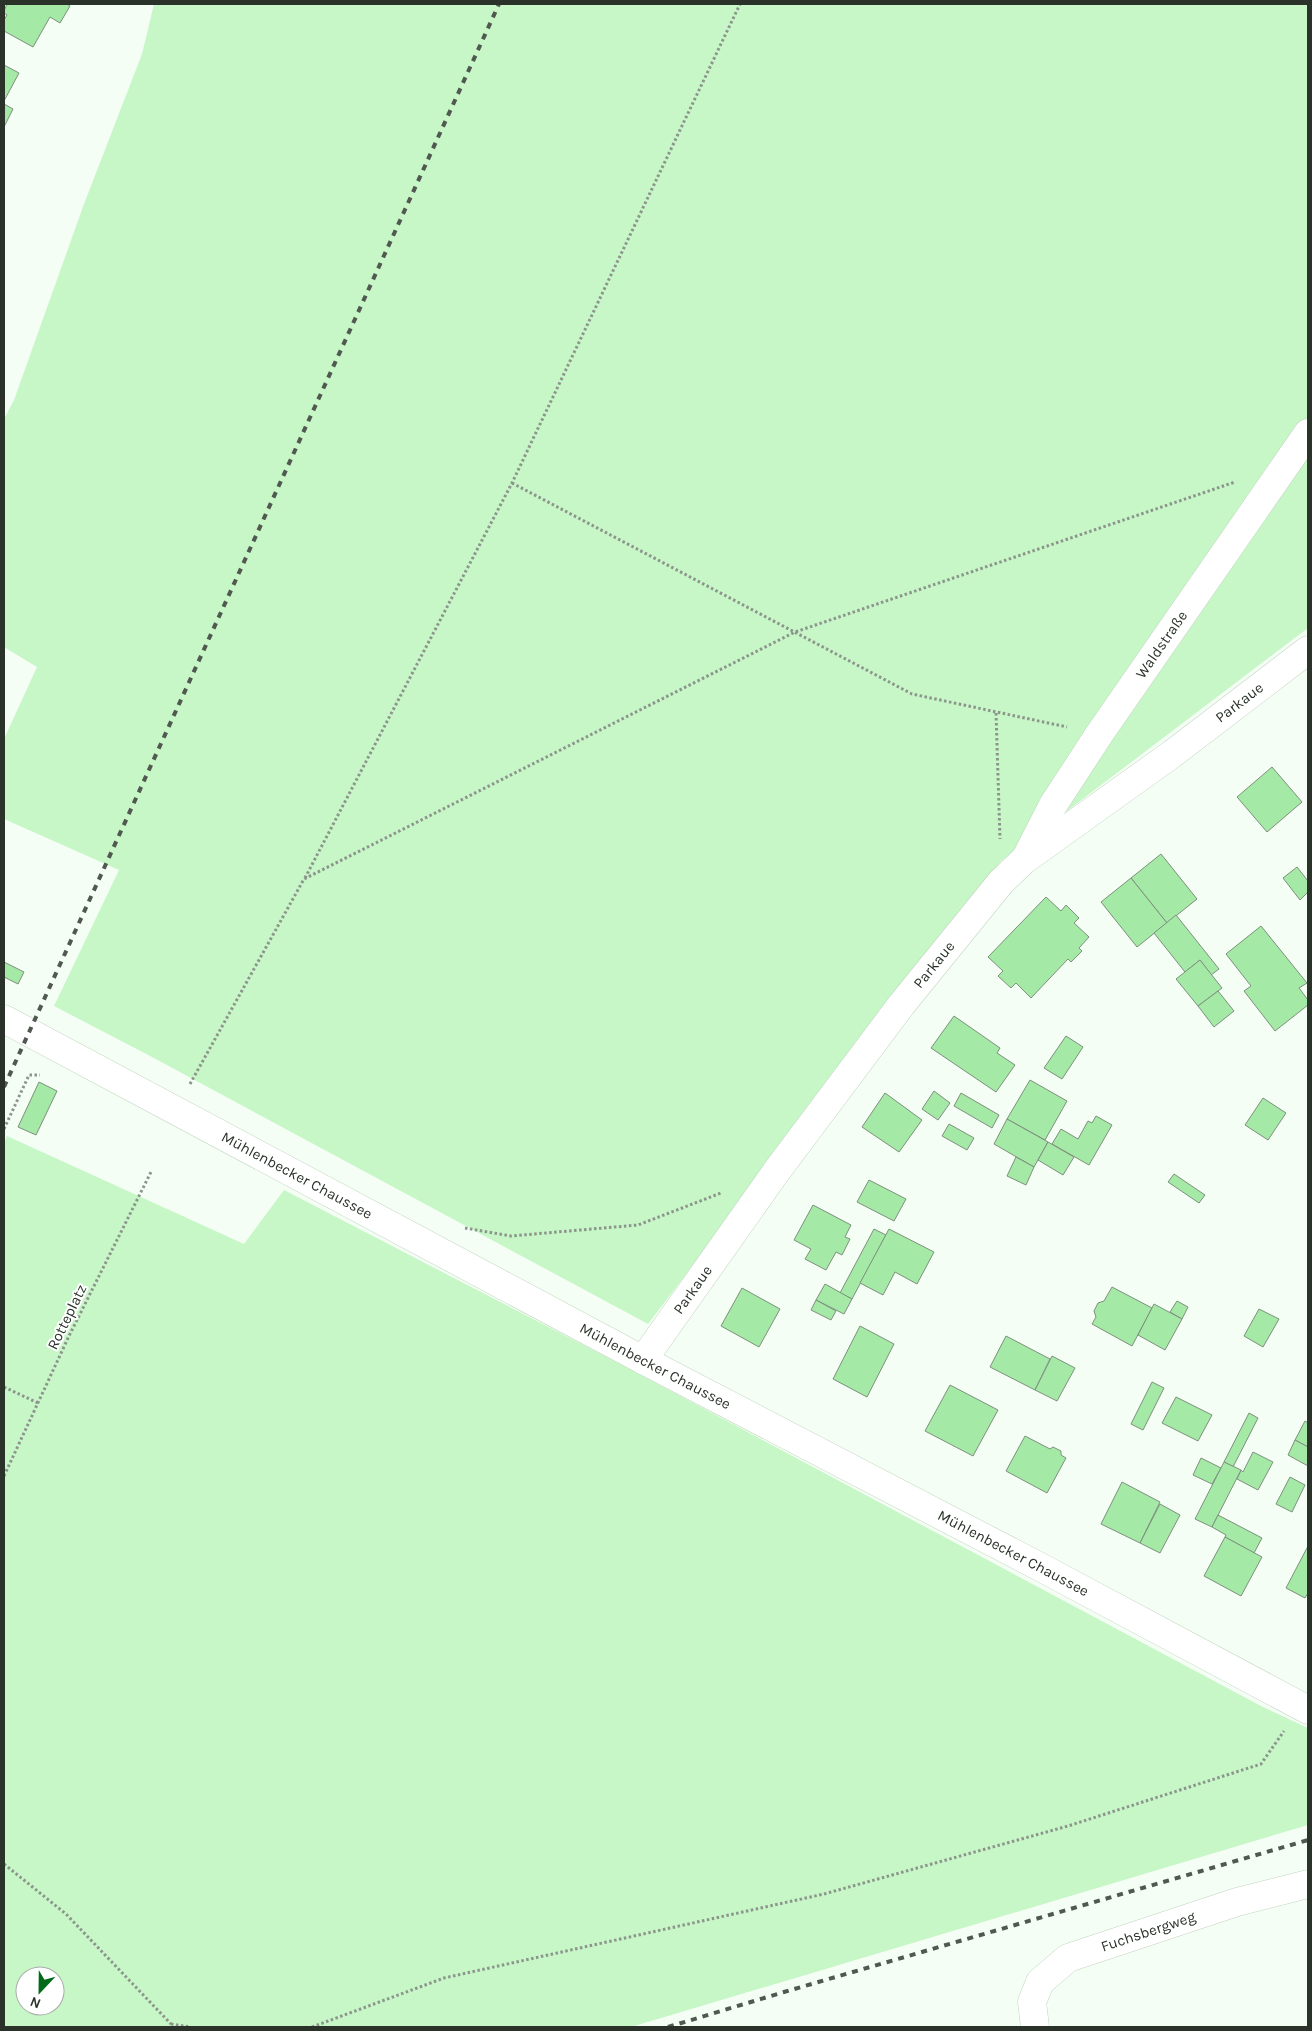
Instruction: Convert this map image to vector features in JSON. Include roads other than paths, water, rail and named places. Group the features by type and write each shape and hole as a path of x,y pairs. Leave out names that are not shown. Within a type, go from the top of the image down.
{"street":[{"name":"Waldstraße","path":"1024,860 1053,805 1100,733 1308,433"},
{"name":"Parkaue","path":"643,1360 782,1164 902,1004 1001,882 1024,860 1172,754 1308,650"},
{"name":"Mühlenbecker Chaussee","path":"4,1019 643,1360 1036,1565 1304,1708"},
{"name":"Fuchsbergweg","path":"1035,2027 1032,2002 1040,1982 1068,1958 1237,1902 1308,1884"}],"railway":[{"path":"4,1087 499,4"},
{"path":"668,2027 1308,1840"}]}
